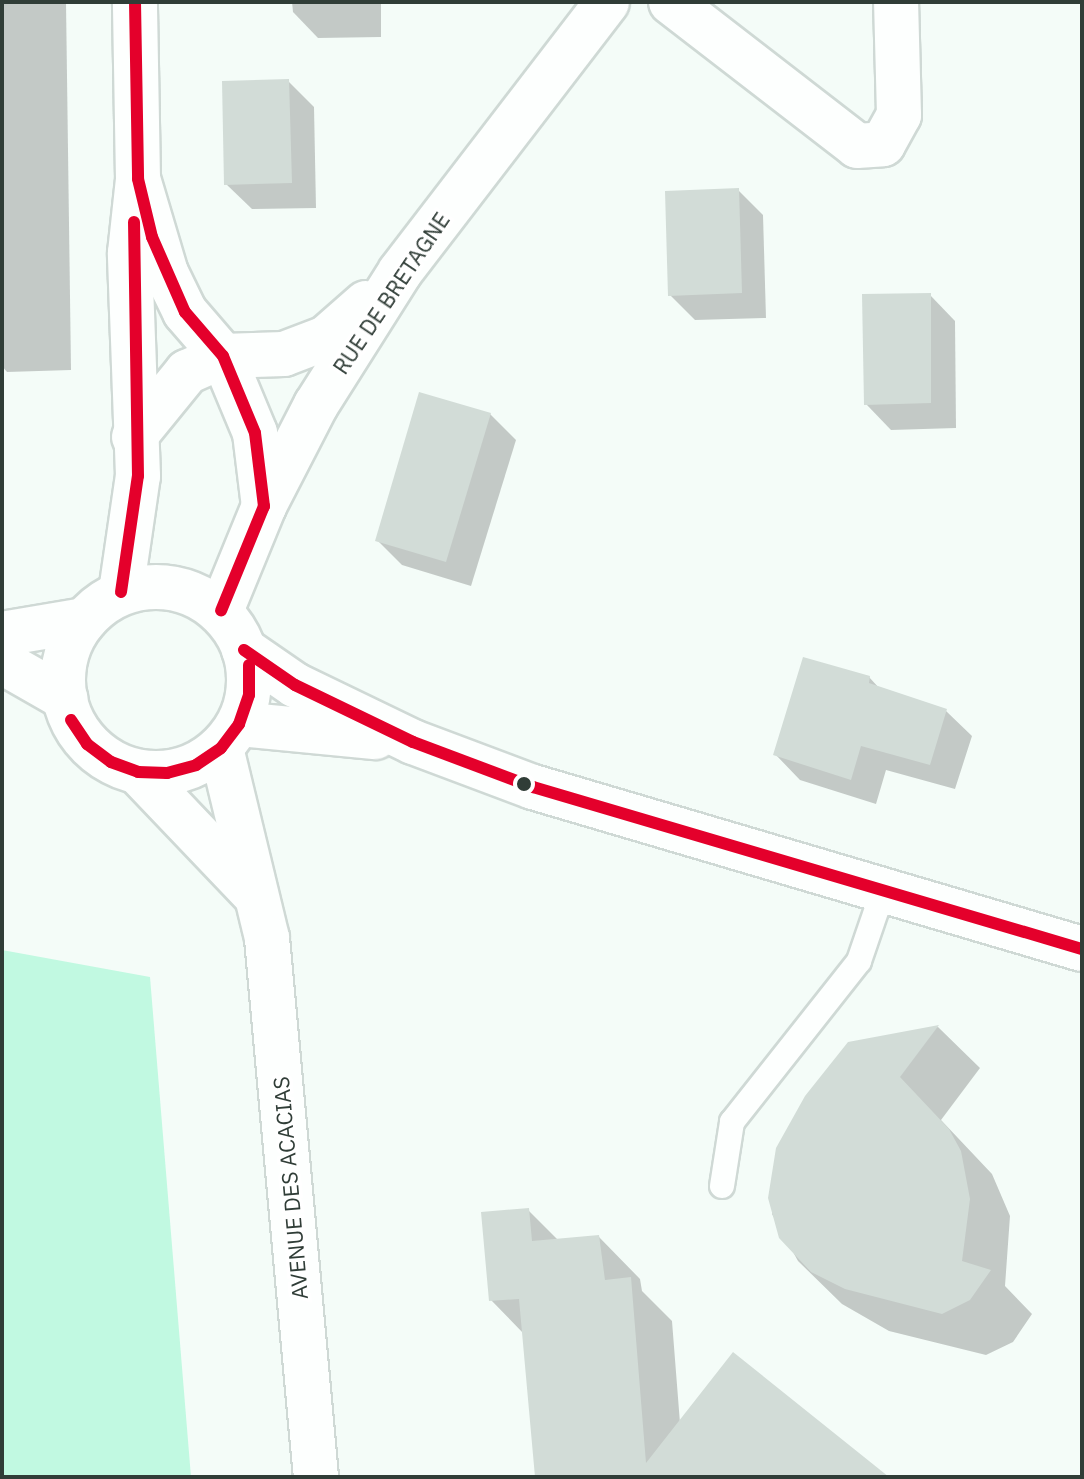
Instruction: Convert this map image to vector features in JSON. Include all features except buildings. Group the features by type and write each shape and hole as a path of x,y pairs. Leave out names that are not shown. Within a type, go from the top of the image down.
{"street":[{"path":"121,592 138,476 134,437 130,253 138,179 135,2"},
{"name":"RUE DE BRETAGNE","path":"221,611 264,506 316,405 400,272 607,2"},
{"path":"671,2 857,146 883,144 899,115 896,2"},
{"path":"138,179 152,237 185,312 223,356 255,433 264,506"},
{"path":"134,437 187,372 223,356 284,354 326,338 400,272"},
{"path":"175,587 221,611 244,650 249,695 230,736 196,765 167,773 138,772 111,762 87,744 71,720 65,698 64,662 85,620 121,592 175,587"},
{"path":"2,634 85,620"},
{"path":"244,650 295,685 413,742 533,787 1082,949"},
{"path":"2,662 65,698"},
{"path":"230,736 413,742"},
{"name":"AVENUE DES ACACIAS","path":"230,736 267,938 316,1477"},
{"path":"138,772 258,899"}],"lane":[{"path":"722,1186 732,1122 859,961 883,891"}],"green space":[{"path":"2,950 150,977 191,1477 2,1477"}],"transit line":[{"path":"135,2 138,179 152,237 185,312 223,356 255,433 264,506 221,611"},
{"path":"121,592 138,476 134,222"},
{"path":"244,650 295,685 413,742 533,787 1082,949"},
{"path":"71,720 87,744 111,762 138,772 167,773 196,765 221,748 239,724 249,695 249,665"}]}
